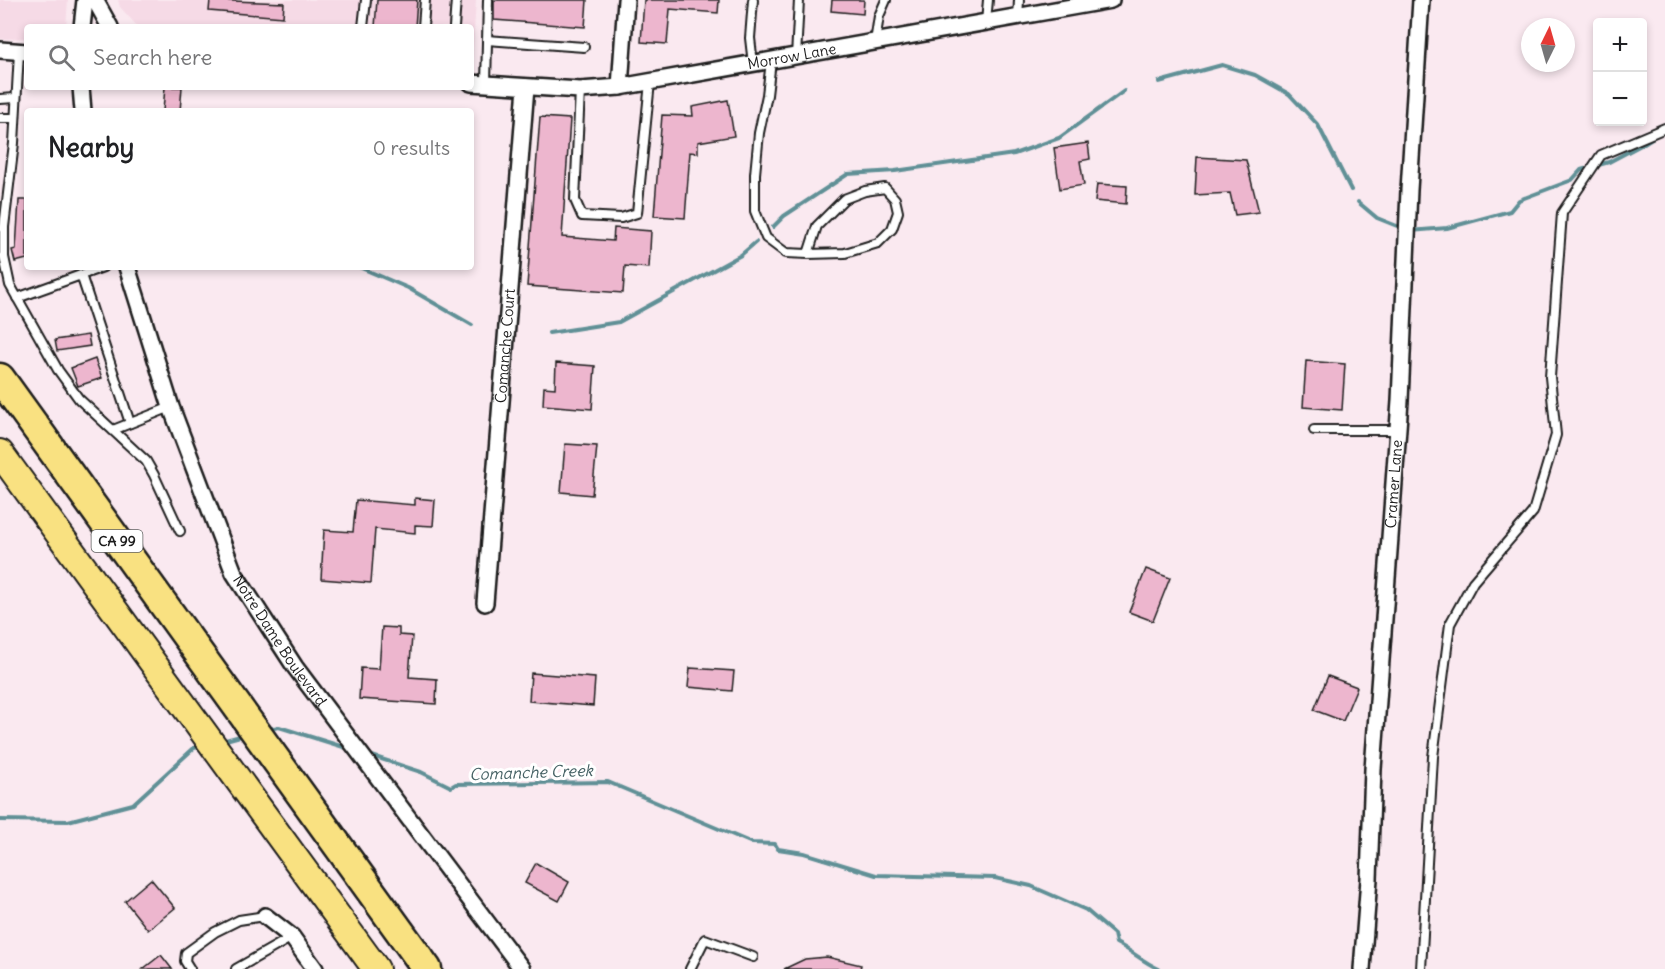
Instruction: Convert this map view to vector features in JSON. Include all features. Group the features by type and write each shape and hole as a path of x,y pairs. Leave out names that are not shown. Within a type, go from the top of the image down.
{"highway":[{"name":"CA 99","path":"0,378 427,969"},
{"name":"CA 99","path":"0,453 376,969"}],"street":[{"path":"82,24 84,0"},
{"path":"95,0 108,24"},
{"path":"620,87 626,0"},
{"name":"Cramer Lane","path":"1362,969 1369,879 1373,769 1398,430 1409,190 1422,0"},
{"name":"Morrow Lane","path":"478,84 580,90 620,87 986,24 1104,1"},
{"path":"0,50 23,52"},
{"name":"Comanche Court","path":"485,603 526,87"},
{"path":"81,90 83,108"},
{"name":"Notre Dame Boulevard","path":"128,270 171,406 234,573 295,667 522,969"},
{"path":"265,916 292,937 315,969"}],"lane":[{"path":"363,24 366,0"},
{"path":"423,24 425,0"},
{"path":"454,24 456,0"},
{"path":"478,84 487,40 488,0"},
{"path":"753,0 750,38 753,64"},
{"path":"796,57 799,0"},
{"path":"874,43 879,16 886,0"},
{"path":"986,24 988,0"},
{"path":"1018,18 1019,0"},
{"path":"487,40 584,46"},
{"path":"23,52 16,98 2,257 10,285 58,370 79,399 146,461 180,531"},
{"path":"771,61 755,174 755,211 766,238 786,253 808,254 845,253 878,243 892,229 898,212 895,199 885,188 865,191 844,199 818,226 808,254"},
{"path":"580,90 575,200 582,216 621,218 637,213 650,82"},
{"path":"0,99 16,98"},
{"path":"0,118 15,118"},
{"path":"1421,969 1433,757 1450,624 1473,582 1533,512 1556,435 1550,377 1562,213 1601,155 1665,128"},
{"path":"0,168 11,169"},
{"path":"17,298 95,270"},
{"path":"81,275 130,423"},
{"path":"113,430 171,406"},
{"path":"1314,430 1398,430"},
{"path":"190,969 184,960 186,953 215,932 239,920 265,916"},
{"path":"236,969 292,937"},
{"path":"690,969 705,939 753,957"}],"shaded area":[{"path":"0,0 68,0 66,24 24,24 24,38 0,39"},
{"path":"118,0 476,0 474,32 474,24 135,24 120,7"}],"building":[{"path":"210,0 284,3 283,17 209,11"},
{"path":"377,0 417,0 415,24 375,24"},
{"path":"494,0 587,0 585,27 494,20"},
{"path":"644,0 719,0 718,13 670,9 667,44 641,42"},
{"path":"832,0 864,0 863,14 831,11"},
{"path":"165,90 182,90 180,108 163,108"},
{"path":"728,100 734,136 698,142 698,153 690,152 685,218 654,216 662,115 693,116 692,107"},
{"path":"540,117 570,119 562,237 613,241 614,228 651,231 649,268 625,266 623,293 527,286"},
{"path":"1088,143 1090,159 1080,161 1084,185 1060,189 1054,148"},
{"path":"1197,157 1246,160 1259,212 1235,215 1230,193 1195,195"},
{"path":"1097,184 1127,186 1126,204 1095,201"},
{"path":"19,200 24,200 24,260 15,262 12,250 16,249"},
{"path":"88,335 90,346 57,351 55,340"},
{"path":"95,359 102,378 78,386 71,368"},
{"path":"1306,361 1345,364 1342,410 1303,407"},
{"path":"556,363 595,366 592,409 543,405 544,387 555,388"},
{"path":"565,444 597,446 592,495 561,492"},
{"path":"415,498 435,500 433,526 415,525 415,533 375,529 371,583 321,579 324,530 353,532 356,500 415,505"},
{"path":"1146,569 1170,578 1153,621 1129,612"},
{"path":"382,627 399,628 399,635 412,636 409,677 437,679 436,704 359,699 361,668 379,669"},
{"path":"690,668 734,671 732,691 688,687"},
{"path":"531,673 595,678 593,706 529,701"},
{"path":"1328,676 1357,687 1343,721 1314,710"},
{"path":"536,863 569,882 559,901 525,883"},
{"path":"151,879 175,908 148,930 125,901"},
{"path":"161,955 172,969 143,969"},
{"path":"827,957 861,965 860,969 784,969 805,959"}],"waterway":[{"path":"1159,82 1222,65 1255,75 1289,94 1318,125 1351,190"},
{"path":"773,227 784,216 848,174 895,171 1014,154 1059,138 1124,91"},
{"path":"1410,231 1447,228 1510,211 1519,200 1572,180 1581,170 1609,162 1655,136"},
{"path":"1358,202 1377,218 1397,226"},
{"path":"549,333 619,322 741,255 756,242"},
{"path":"366,270 408,288 472,325"},
{"name":"Comanche Creek","path":"268,729 279,727 350,749"},
{"name":"Comanche Creek","path":"222,741 244,735"},
{"name":"Comanche Creek","path":"0,820 68,821 133,804 194,748 203,746"},
{"name":"Comanche Creek","path":"369,755 421,772 451,787 456,784 608,782 752,843 775,844 778,849 804,853 876,875 995,878 1031,886 1086,910 1114,934 1116,943 1159,969"}]}
